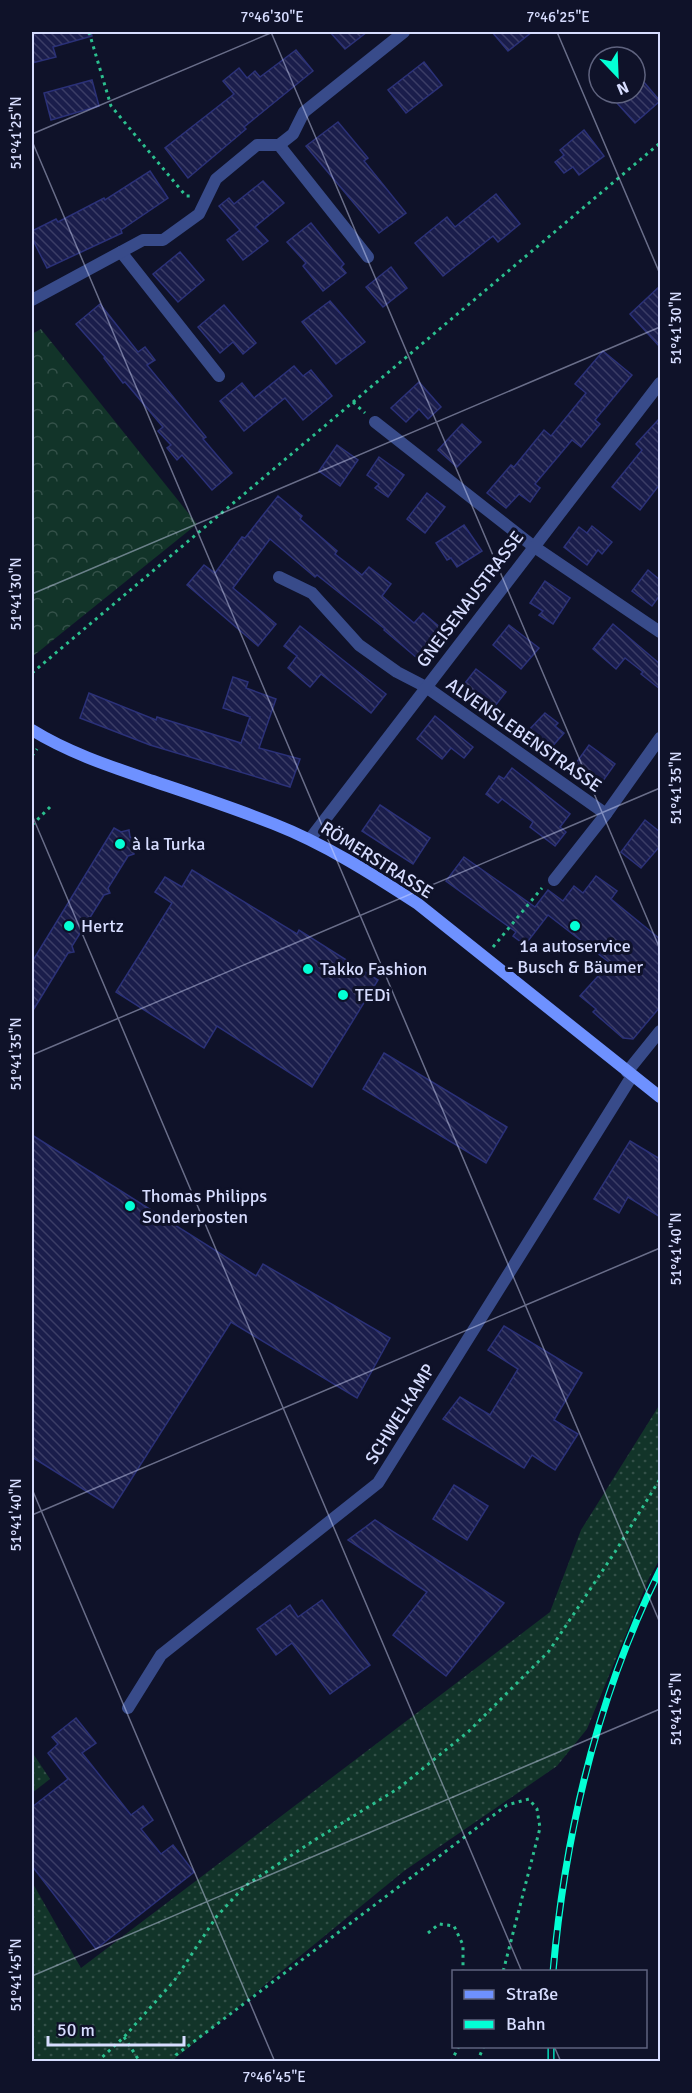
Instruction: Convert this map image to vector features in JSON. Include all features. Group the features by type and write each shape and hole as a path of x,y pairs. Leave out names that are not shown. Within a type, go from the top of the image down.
{"main road":[{"name":"RÖMERSTRASSE","path":"32,730 46,739 105,765 213,802 310,839 418,904 660,1097"}],"street":[{"path":"32,300 143,240 163,240 200,214 216,179 257,145 279,146 293,134 304,112 404,32"},
{"path":"279,146 368,257"},
{"path":"121,252 219,376"},
{"name":"GNEISENAUSTRASSE","path":"310,839 660,383"},
{"path":"375,422 533,546 660,632"},
{"name":"ALVENSLEBENSTRASSE","path":"279,577 312,592 359,645 397,672 426,687 606,814"},
{"path":"554,880 606,814 660,738"},
{"name":"SCHWELKAMP","path":"128,1708 161,1655 378,1484 629,1074 660,1031"}],"path":[{"path":"89,32 111,106 186,196 207,197"},
{"path":"32,673 660,143"},
{"path":"32,825 50,807"},
{"path":"485,956 544,886 554,880"},
{"path":"97,2061 124,2037 174,1981 217,1916 245,1886 399,1788 469,1731 549,1651 660,1479"},
{"path":"172,2061 176,2055 462,1837 507,1804 529,1799 537,1809 540,1827 503,1970"},
{"path":"428,1933 439,1924 454,1926 463,1945 463,1970"},
{"path":"124,2037 140,2061"}],"green space":[{"path":"41,329 197,524 32,657 32,334"},
{"path":"660,1404 660,1559 649,1578 587,1729 557,1766 404,1871 172,2061 32,2061 32,1882 81,1968 550,1612 581,1530"},
{"path":"32,1752 50,1779 32,1793"}],"building":[{"path":"32,32 91,32 92,36 53,47 56,57 32,63"},
{"path":"330,32 367,32 345,49"},
{"path":"492,32 532,32 508,51"},
{"path":"296,50 313,71 244,127 246,129 188,178 165,148 234,94 223,81 239,68 247,78 255,71 260,77"},
{"path":"424,62 442,85 406,113 388,90"},
{"path":"92,80 99,106 51,120 44,93"},
{"path":"647,86 660,101 635,123 619,105 647,105"},
{"path":"338,122 368,158 364,161 406,213 379,233 306,146"},
{"path":"584,130 604,156 579,175 573,167 564,173 555,162 564,155 560,150"},
{"path":"150,171 168,198 121,230 122,233 47,268 32,238 32,231 56,219 58,222 104,198 105,200"},
{"path":"263,181 284,203 255,227 268,241 243,260 227,240 240,230 219,206 229,198 234,204"},
{"path":"496,194 520,224 498,242 493,236 443,276 415,243 447,217 455,227"},
{"path":"311,223 344,264 341,267 346,273 323,291 303,266 306,263 287,242"},
{"path":"180,252 204,280 178,302 153,274"},
{"path":"391,267 407,288 383,307 366,287"},
{"path":"660,286 660,347 630,314"},
{"path":"330,301 365,342 336,364 302,322"},
{"path":"100,304 138,352 145,347 155,360 147,365 206,437 203,439 232,473 212,490 182,455 177,460 167,448 171,445 158,431 163,427 125,382 123,383 105,357 76,324"},
{"path":"224,305 256,343 243,354 233,342 220,353 198,327"},
{"path":"603,351 632,375 595,420 600,424 581,447 572,440 535,484 540,488 530,502 519,494 506,508 487,493 511,465 514,467 544,430 551,436 586,393 575,384"},
{"path":"294,366 303,376 311,370 332,396 303,420 285,398 244,431 220,401 242,383 254,398"},
{"path":"419,382 441,407 428,419 419,409 406,422 391,408"},
{"path":"660,418 660,484 640,510 612,487 642,450 636,444"},
{"path":"462,424 481,442 457,467 438,450"},
{"path":"337,445 358,460 340,486 319,471"},
{"path":"379,457 404,475 388,497 375,488 379,484 367,475"},
{"path":"427,493 445,507 425,533 407,519"},
{"path":"278,496 302,516 300,519 337,551 335,554 362,575 369,567 391,584 382,596 414,623 423,613 441,628 417,658 385,629 317,575 315,577 270,539 233,588 276,624 258,646 187,585 204,565 215,573 242,537 245,538"},
{"path":"464,525 482,551 457,567 451,558 447,560 436,543"},
{"path":"592,526 612,542 602,554 598,550 587,565 564,547 579,527 587,533"},
{"path":"648,570 660,580 660,595 652,606 632,591"},
{"path":"545,581 570,598 553,624 539,615 543,611 530,603"},
{"path":"613,624 660,664 660,689 625,658 616,669 593,649"},
{"path":"509,625 539,648 521,669 493,645"},
{"path":"300,626 386,694 371,713 321,674 310,687 288,668 297,656 284,646"},
{"path":"476,669 506,692 491,711 462,687"},
{"path":"233,677 248,682 246,688 276,699 259,748 300,759 290,787 150,745 80,718 89,693 156,720 157,717 241,743 250,717 223,708"},
{"path":"545,713 558,723 555,726 564,733 550,749 528,731"},
{"path":"435,716 473,747 464,758 451,748 442,759 417,739"},
{"path":"589,745 615,764 600,785 574,766"},
{"path":"512,768 570,814 560,827 566,832 555,846 530,827 533,822 502,799 498,803 486,794 499,776 504,779"},
{"path":"380,805 430,838 413,864 362,831"},
{"path":"645,820 660,832 660,846 641,868 621,852"},
{"name":"Hertz","path":"114,828 121,832 129,830 130,837 137,841 133,848 134,854 128,856 108,888 110,893 104,895 72,946 74,952 68,953 32,1012 32,962"},
{"path":"464,857 535,907 548,890 563,901 574,886 583,893 596,876 617,891 611,899 660,939 660,1007 633,1039 623,1038 593,1012 596,1009 580,996 610,963 548,915 525,945 513,936 516,932 446,881"},
{"path":"192,870 297,934 299,930 378,980 312,1087 217,1026 204,1048 116,992 172,903 155,892 165,877 182,887"},
{"path":"384,1053 507,1127 486,1163 363,1089"},
{"path":"32,1135 256,1276 263,1264 390,1338 357,1398 231,1322 113,1508 32,1457"},
{"path":"630,1141 660,1159 660,1217 628,1197 619,1213 594,1199"},
{"path":"504,1326 582,1373 554,1420 578,1434 555,1470 532,1455 524,1468 443,1419 460,1397 490,1415 518,1369 488,1350"},
{"path":"454,1485 488,1506 467,1540 433,1519"},
{"path":"375,1520 504,1603 446,1676 393,1635 427,1592 348,1540"},
{"path":"322,1600 370,1665 330,1694 292,1643 276,1655 257,1629 290,1605 298,1617"},
{"path":"76,1718 96,1743 82,1753 131,1815 143,1806 153,1820 141,1829 161,1854 173,1845 194,1872 96,1949 32,1866 32,1807 68,1779 48,1753 58,1744 52,1737"}],"railway":[{"path":"553,1970 566,1868 588,1766 619,1666 660,1570"},
{"path":"551,2048 551,2062"}],"place":[{"name":"à la Turka","path":"120,844"},
{"name":"Hertz","path":"69,926"},
{"name":"1a autoservice - Busch & Bäumer","path":"575,926"},
{"name":"Takko Fashion","path":"308,969"},
{"name":"TEDi","path":"343,995"},
{"name":"Thomas Philipps Sonderposten","path":"130,1206"}]}
